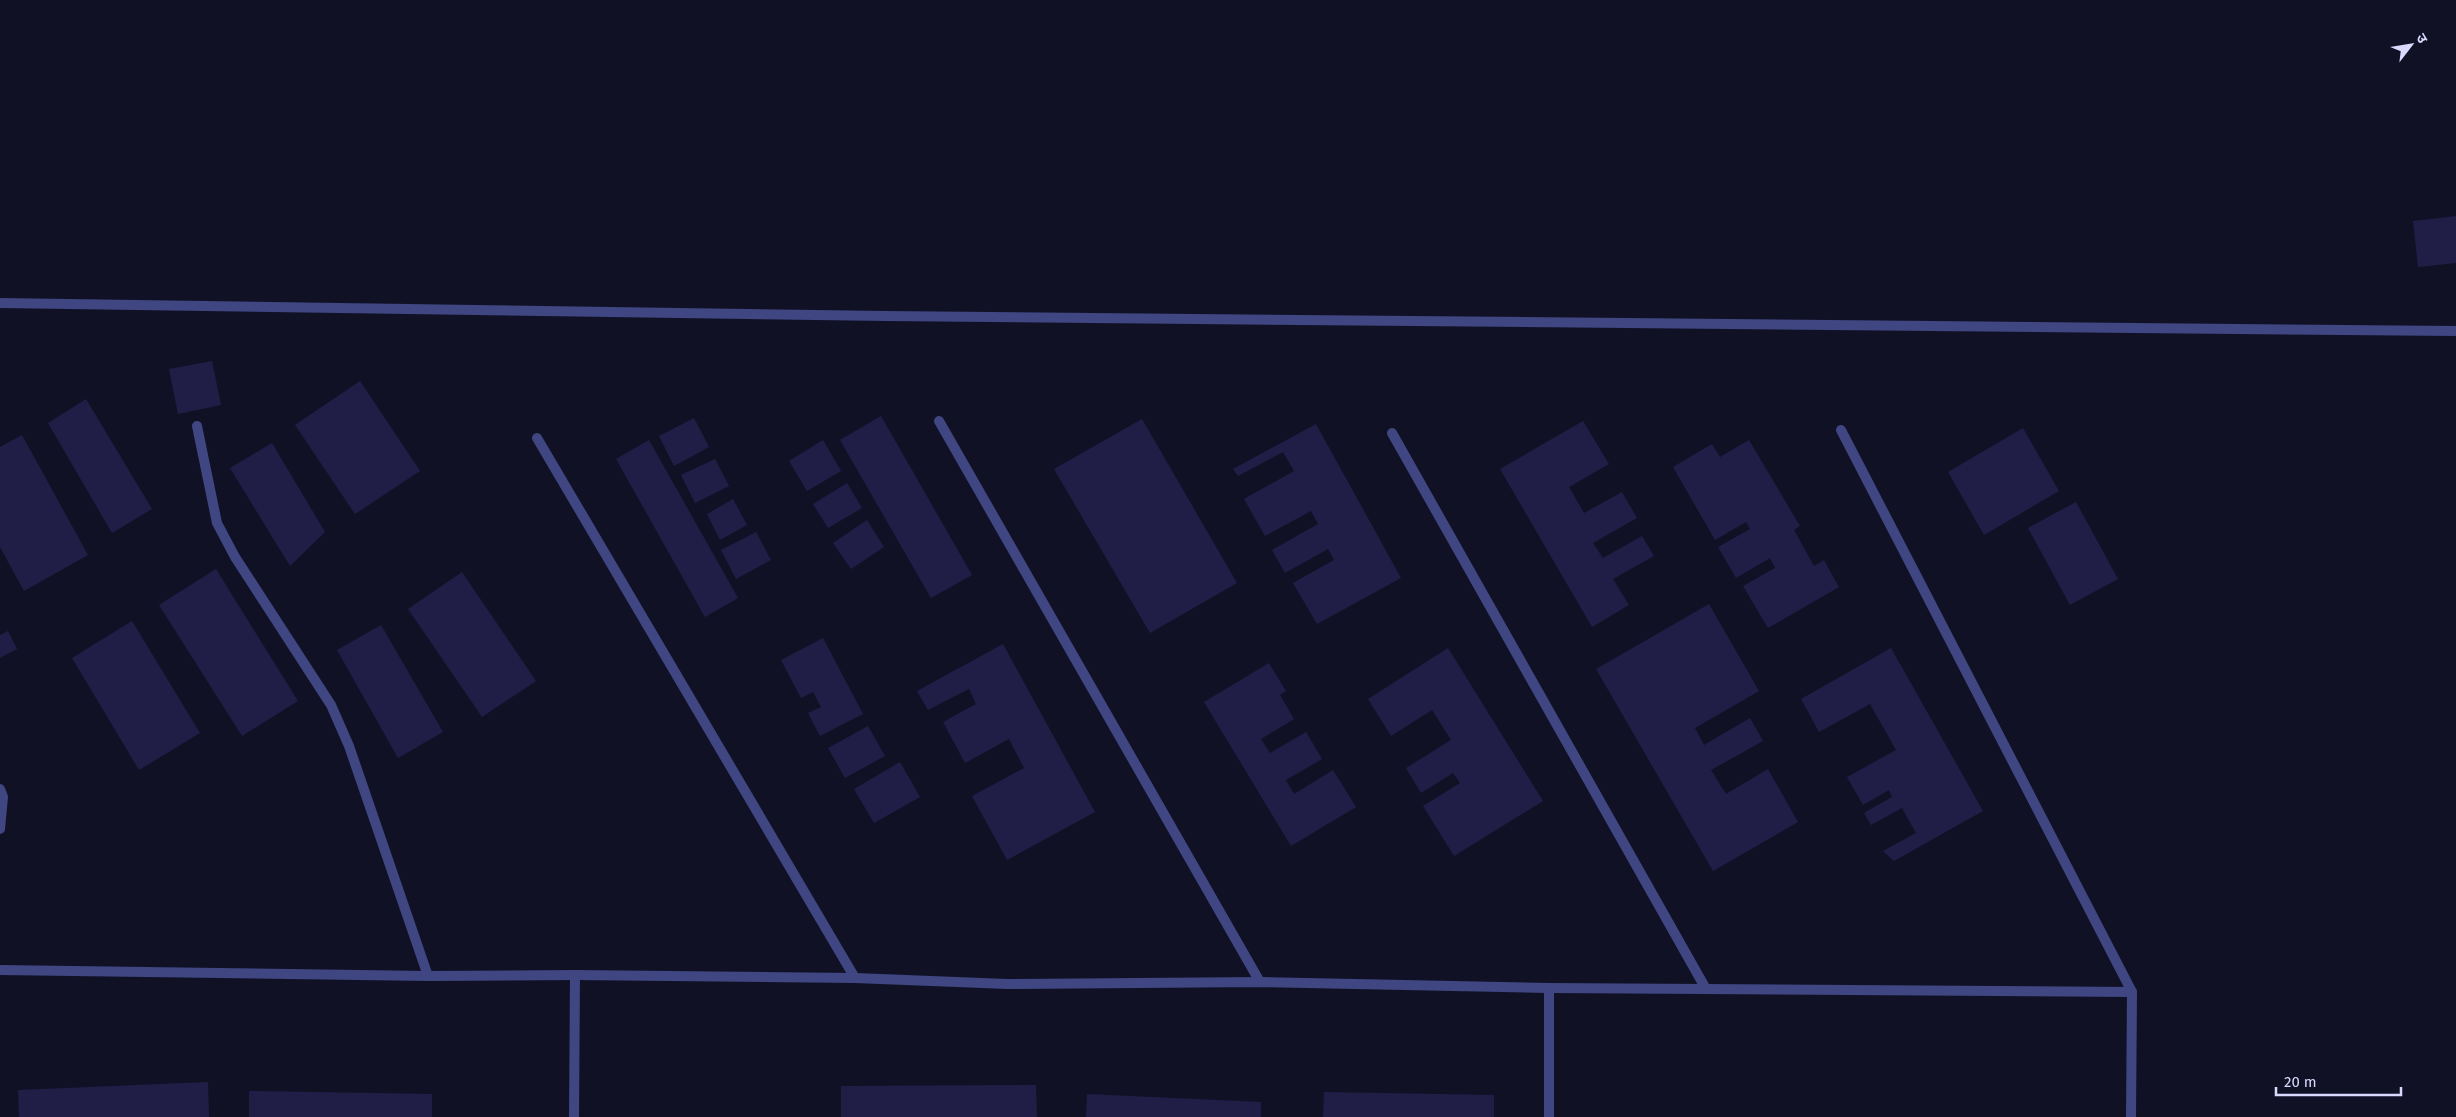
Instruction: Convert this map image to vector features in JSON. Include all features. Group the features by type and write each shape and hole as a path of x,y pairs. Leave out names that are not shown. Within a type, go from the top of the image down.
{"street":[{"path":"0,303 905,316 2456,331"},
{"path":"939,421 1260,982"},
{"path":"197,426 217,523 235,557 331,705 349,746 428,976"},
{"path":"1841,430 2132,992 2131,1117"},
{"path":"1392,433 1706,989"},
{"path":"537,438 855,978"},
{"path":"0,789 3,797 0,829"},
{"path":"0,970 428,976 575,974 855,978 1007,984 1260,982 1549,988 2132,992"},
{"path":"574,1117 575,974"},
{"path":"1549,988 1549,1117"}],"building":[{"path":"2456,216 2456,263 2418,267 2413,221"},
{"path":"212,361 221,405 178,414 169,369"},
{"path":"360,381 420,471 355,514 295,425"},
{"path":"86,399 152,509 112,533 48,423"},
{"path":"881,416 972,575 931,598 840,440"},
{"path":"694,418 709,447 674,466 659,436"},
{"path":"1142,419 1237,583 1150,633 1054,469"},
{"path":"1583,421 1609,464 1569,487 1584,513 1622,492 1637,518 1593,543 1603,558 1642,536 1654,556 1613,579 1629,605 1592,627 1500,469"},
{"path":"1316,424 1401,578 1317,624 1293,583 1334,560 1328,549 1285,573 1272,550 1318,524 1311,511 1265,536 1244,499 1294,471 1283,452 1238,476 1233,469"},
{"path":"2023,428 2059,491 1984,535 1948,472"},
{"path":"22,435 88,555 24,591 0,547 0,447"},
{"path":"649,440 738,598 705,617 616,459"},
{"path":"823,440 841,471 807,491 789,461"},
{"path":"1749,440 1800,526 1794,530 1814,566 1824,560 1839,587 1768,628 1743,586 1775,568 1770,558 1736,578 1718,547 1750,529 1746,522 1715,540 1673,467 1712,444 1720,457"},
{"path":"272,443 325,532 290,566 230,468"},
{"path":"715,459 729,486 695,503 681,475"},
{"path":"847,483 862,508 828,528 813,504"},
{"path":"733,499 747,525 720,540 707,514"},
{"path":"2076,502 2118,579 2070,605 2028,528"},
{"path":"867,520 884,547 851,569 833,543"},
{"path":"756,532 771,560 736,579 721,550"},
{"path":"216,569 298,701 242,736 159,605"},
{"path":"462,572 536,681 482,717 408,609"},
{"path":"1709,604 1759,691 1695,728 1704,745 1750,718 1763,741 1711,770 1726,794 1768,769 1798,822 1713,871 1596,669"},
{"path":"132,621 200,733 139,770 72,658"},
{"path":"381,625 443,732 398,758 337,650"},
{"path":"8,631 17,649 0,658 0,635"},
{"path":"823,638 863,714 820,736 808,713 821,707 813,692 801,698 781,660"},
{"path":"1003,644 1095,812 1007,860 972,796 1024,768 1009,739 965,763 943,722 976,704 969,689 928,710 917,691"},
{"path":"1448,648 1543,801 1454,856 1423,806 1460,783 1453,773 1421,793 1406,768 1451,740 1432,710 1391,736 1368,699"},
{"path":"1891,648 1983,811 1894,861 1883,851 1916,833 1902,808 1871,825 1864,813 1892,797 1889,790 1863,805 1847,777 1896,750 1870,704 1819,732 1801,699"},
{"path":"1269,663 1286,691 1280,695 1294,719 1261,739 1270,753 1306,732 1322,759 1286,780 1294,794 1333,770 1356,807 1291,846 1204,702"},
{"path":"868,726 885,756 845,778 828,748"},
{"path":"900,762 920,797 874,823 854,789"},
{"path":"208,1082 209,1117 19,1117 18,1090"},
{"path":"1036,1085 1037,1117 841,1117 841,1086"},
{"path":"249,1091 432,1094 432,1117 249,1117"},
{"path":"1324,1092 1494,1095 1494,1117 1323,1117"},
{"path":"1087,1094 1261,1102 1261,1117 1086,1117"}]}
